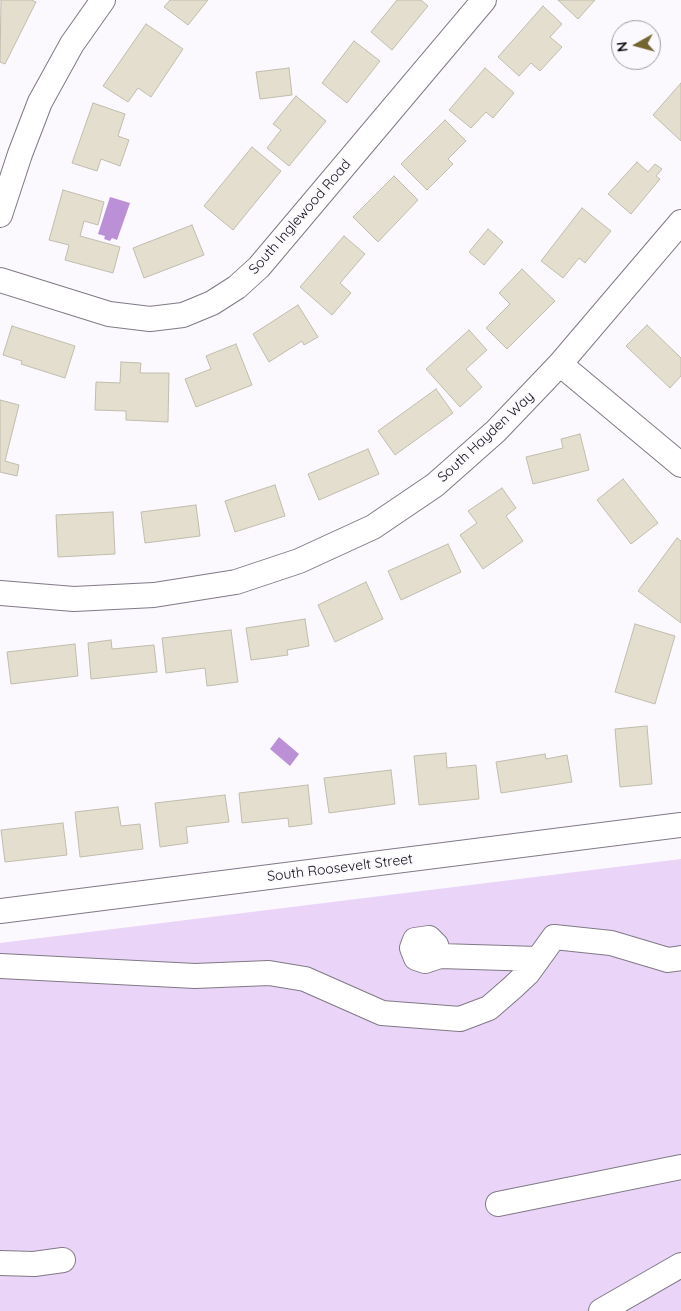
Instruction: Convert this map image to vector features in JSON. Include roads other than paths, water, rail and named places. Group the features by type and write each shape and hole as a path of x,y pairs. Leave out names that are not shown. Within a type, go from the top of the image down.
{"street":[{"path":"0,214 40,102 72,44 103,0"},
{"name":"South Inglewood Road","path":"0,280 109,314 150,319 183,315 212,304 237,287 259,267 484,0"},
{"name":"South Hayden Way","path":"0,593 74,599 154,595 236,582 299,560 373,526 435,485 496,431 560,364 681,222"},
{"path":"560,364 681,465"},
{"name":"South Roosevelt Street","path":"0,911 681,826"},
{"path":"0,966 195,976 269,973 305,979 382,1013 460,1019 489,1008 528,973 554,937 610,943 668,960 681,958"},
{"path":"440,956 538,959"},
{"path":"498,1204 681,1167"},
{"path":"0,1263 34,1264 63,1260"},
{"path":"601,1311 681,1265"}]}
